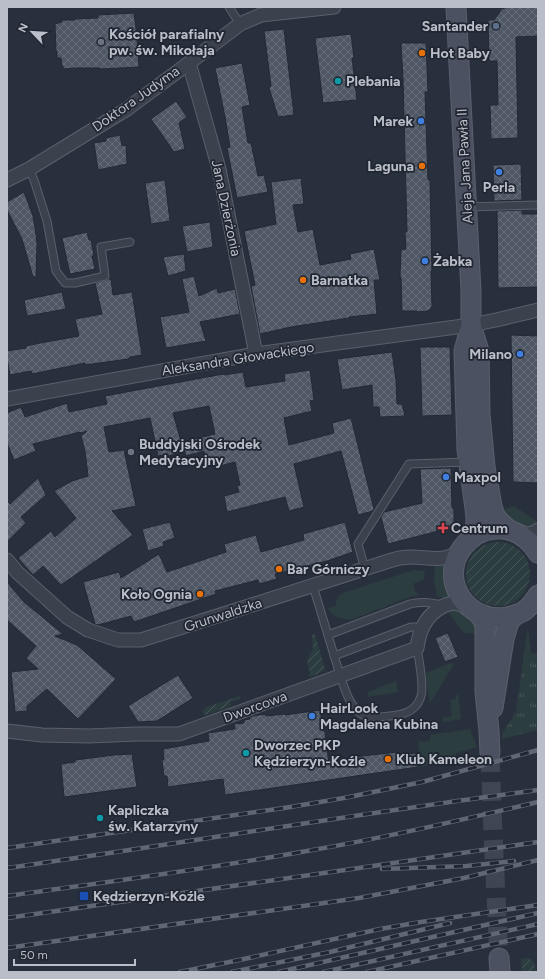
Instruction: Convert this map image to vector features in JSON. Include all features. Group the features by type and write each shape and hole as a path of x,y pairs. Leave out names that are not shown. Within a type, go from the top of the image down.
{"main road":[{"name":"Aleja Jana Pawła II","path":"456,7 472,291 471,326 464,351 466,430 468,462 476,524 456,561 454,572 455,583 460,597 475,611"},
{"name":"Aleja Jana Pawła II","path":"471,326 479,351 480,414 485,467 492,506 495,516 500,522 528,540 538,553"},
{"path":"466,544 481,532 498,529 514,532"},
{"path":"475,611 490,618 514,616 524,611 538,595"},
{"path":"475,611 484,622 485,627 485,692 490,753"},
{"path":"489,731 504,639 509,622 514,616"}],"street":[{"name":"Doktora Judyma","path":"7,180 29,169 127,109 240,24 261,15 334,7"},
{"name":"Jana Dzierżonia","path":"189,63 219,169 256,354"},
{"name":"Aleksandra Głowackiego","path":"7,399 256,354 471,326 538,310"},
{"path":"514,532 524,535 538,530"},
{"name":"Grunwaldzka","path":"7,560 18,573 67,617 88,630 118,640 141,640 401,558 410,556 442,559 454,555 466,544"},
{"path":"417,648 418,640 426,619 431,613 443,605 457,604 475,611"},
{"name":"Dworcowa","path":"7,731 42,735 81,736 179,734 417,648"}],"lane":[{"path":"229,7 240,24"},
{"path":"29,169 47,221 56,272 65,283 75,283 106,276 101,247 130,242"},
{"path":"467,207 538,205"},
{"path":"365,569 358,544 409,464 468,462"},
{"path":"313,586 340,676 350,703 362,715 377,717 405,713 418,704 422,689 417,648"},
{"path":"328,635 410,604 419,602 443,605"},
{"path":"334,656 411,628 423,627"}],"green space":[{"path":"514,506 538,524 531,527 520,527 512,523 500,510"},
{"path":"492,542 504,542 521,551 528,562 530,574 528,586 521,597 504,606 492,606 480,601 471,592 466,580 466,568 471,556 480,547"},
{"path":"435,565 448,566 454,598 449,599 437,596 434,580"},
{"path":"414,570 425,571 424,579 413,584 415,591 419,595 353,619 338,617 332,614 328,608 336,606 337,598 343,593"},
{"path":"458,611 467,615 473,621 480,634 464,633 448,612"},
{"path":"528,628 531,654 538,653 538,730 502,739 505,729 516,712"},
{"path":"312,634 315,635 325,669 324,671 310,677 307,661 313,649"},
{"path":"450,663 454,664 430,703 426,673"},
{"path":"396,681 398,692 368,697 368,692"},
{"path":"455,695 458,695 461,719 443,722 442,718 452,716 450,700 456,699"},
{"path":"240,696 240,699 230,702 231,706 205,715 202,711 205,710 204,708"},
{"path":"470,729 477,747 456,753 456,756 422,767 418,742 430,741 430,735"},
{"path":"529,958 534,963 536,972 522,972 521,959"}],"building":[{"path":"508,7 538,7 538,36 516,37 518,138 491,139 490,105 498,105 497,61 489,61 488,20 494,20 502,9"},
{"name":"Kościół parafialny pw. św. Mikołaja","path":"134,13 139,67 63,69 61,58 57,58 55,24 62,22 62,20 98,18 98,15"},
{"path":"284,29 294,115 278,117 269,88 271,86 264,31"},
{"name":"Plebania","path":"351,34 357,100 323,103 315,38"},
{"path":"401,43 426,43 428,92 425,92 428,180 430,180 432,307 428,311 417,312 402,311 400,277 401,250 406,249 405,232 407,232"},
{"path":"242,63 250,105 242,107 248,143 251,143 258,176 264,175 268,192 237,198 227,148 230,147 225,117 215,68"},
{"path":"176,101 187,117 179,123 185,149 174,152 151,119"},
{"path":"120,135 122,146 126,145 127,164 98,170 94,143 106,141 106,138"},
{"path":"521,164 522,200 494,201 493,165"},
{"path":"301,178 304,204 293,205 298,232 313,229 320,265 351,259 350,254 374,249 380,280 374,280 377,314 349,317 260,334 251,286 255,285 244,231 276,224 271,182"},
{"path":"165,180 170,221 151,224 145,183"},
{"path":"24,192 33,216 36,234 36,277 33,277 22,239 7,210 7,202"},
{"path":"522,210 522,214 538,214 538,287 498,288 497,211"},
{"path":"210,222 213,247 187,252 182,226"},
{"path":"87,232 89,240 91,240 95,269 70,274 62,238"},
{"path":"184,254 186,271 168,276 163,257"},
{"path":"194,276 199,296 217,288 218,293 235,289 240,314 200,322 206,341 166,348 160,317 189,312 182,279"},
{"path":"111,279 113,295 132,292 142,355 130,357 128,359 85,365 85,363 32,374 31,371 10,375 7,351 79,336 75,319 102,314 95,283"},
{"path":"62,292 66,309 27,316 24,300"},
{"path":"511,335 538,336 538,483 513,482"},
{"path":"420,347 450,347 452,415 422,416"},
{"path":"392,352 396,380 397,404 402,404 405,416 380,417 379,407 373,407 372,385 342,390 337,359"},
{"path":"310,370 314,400 310,401 312,411 284,418 289,445 334,433 332,423 351,418 374,509 373,511 358,515 341,451 294,464 304,507 289,511 285,497 227,512 224,496 239,492 237,486 240,485 235,462 220,466 220,464 208,467 204,451 186,456 182,442 215,434 209,406 173,413 184,452 168,456 168,454 158,456 150,418 104,427 109,452 124,450 136,506 112,511 133,535 61,585 43,566 33,575 18,558 51,531 55,537 76,518 54,491 72,481 88,476 85,451 81,436 87,431 33,444 36,451 14,460 7,443 7,413 21,407 25,417 67,403 69,412 107,404 105,396 223,374 243,372 246,387 285,381 284,374"},
{"path":"451,468 454,527 388,544 381,517 384,512 422,503 420,469"},
{"path":"38,478 46,495 21,517 26,523 7,542 7,501 10,504"},
{"path":"170,522 175,538 163,542 164,546 148,551 142,529"},
{"path":"345,522 353,552 327,561 275,574 277,579 259,584 258,580 215,591 216,594 134,622 131,616 98,625 95,624 83,582 119,572 121,578 159,554 167,572 226,552 224,544 256,535 261,552 304,540 303,534"},
{"path":"7,582 24,602 63,634 55,636 77,645 116,679 78,719 47,689 27,706 27,711 15,712 11,672 38,669 26,658 36,646 7,620"},
{"path":"448,633 458,657 445,662 435,638"},
{"path":"178,675 193,698 157,721 138,722 128,706"},
{"name":"Dworzec PKP Kędzierzyn-Koźle","path":"320,710 325,732 329,764 355,761 354,757 397,752 398,755 416,753 418,767 225,795 223,779 168,787 167,776 164,776 162,760 164,759 163,749 209,741 208,733 235,729 234,724 244,723 244,720 250,719 250,717 253,716 266,714 266,716 285,715"},
{"path":"132,754 137,787 64,797 61,764 75,762 75,760"}],"tunnel":[{"path":"490,753 499,958"}],"railway":[{"path":"7,848 344,798 422,782 538,750"},
{"path":"7,868 405,808 538,790"},
{"path":"7,896 270,858 365,840 538,802"},
{"path":"7,918 538,842"},
{"path":"7,948 359,898 464,878 538,860"},
{"path":"382,869 466,866 514,861"},
{"path":"180,972 380,929 538,905"},
{"path":"279,972 538,913"},
{"path":"232,972 330,952 450,923"},
{"path":"324,972 538,924"},
{"path":"367,972 538,934"}],"place":[{"name":"Santander","path":"496,26"},
{"name":"Kościół parafialny pw. św. Mikołaja","path":"101,42"},
{"name":"Hot Baby","path":"422,53"},
{"name":"Plebania","path":"338,81"},
{"name":"Marek","path":"421,121"},
{"name":"Laguna","path":"422,166"},
{"name":"Perla","path":"499,172"},
{"name":"Żabka","path":"425,261"},
{"name":"Barnatka","path":"303,280"},
{"name":"Milano","path":"520,354"},
{"name":"Buddyjski Ośrodek Medytacyjny","path":"131,452"},
{"name":"Maxpol","path":"446,477"},
{"name":"Centrum","path":"443,528"},
{"name":"Bar Górniczy","path":"279,569"},
{"name":"Koło Ognia","path":"200,594"},
{"name":"HairLook Magdalena Kubina","path":"312,716"},
{"name":"Dworzec PKP Kędzierzyn-Koźle","path":"246,753"},
{"name":"Klub Kameleon","path":"388,759"},
{"name":"Kapliczka św. Katarzyny","path":"100,818"},
{"name":"Kędzierzyn-Koźle","path":"84,896"}]}
